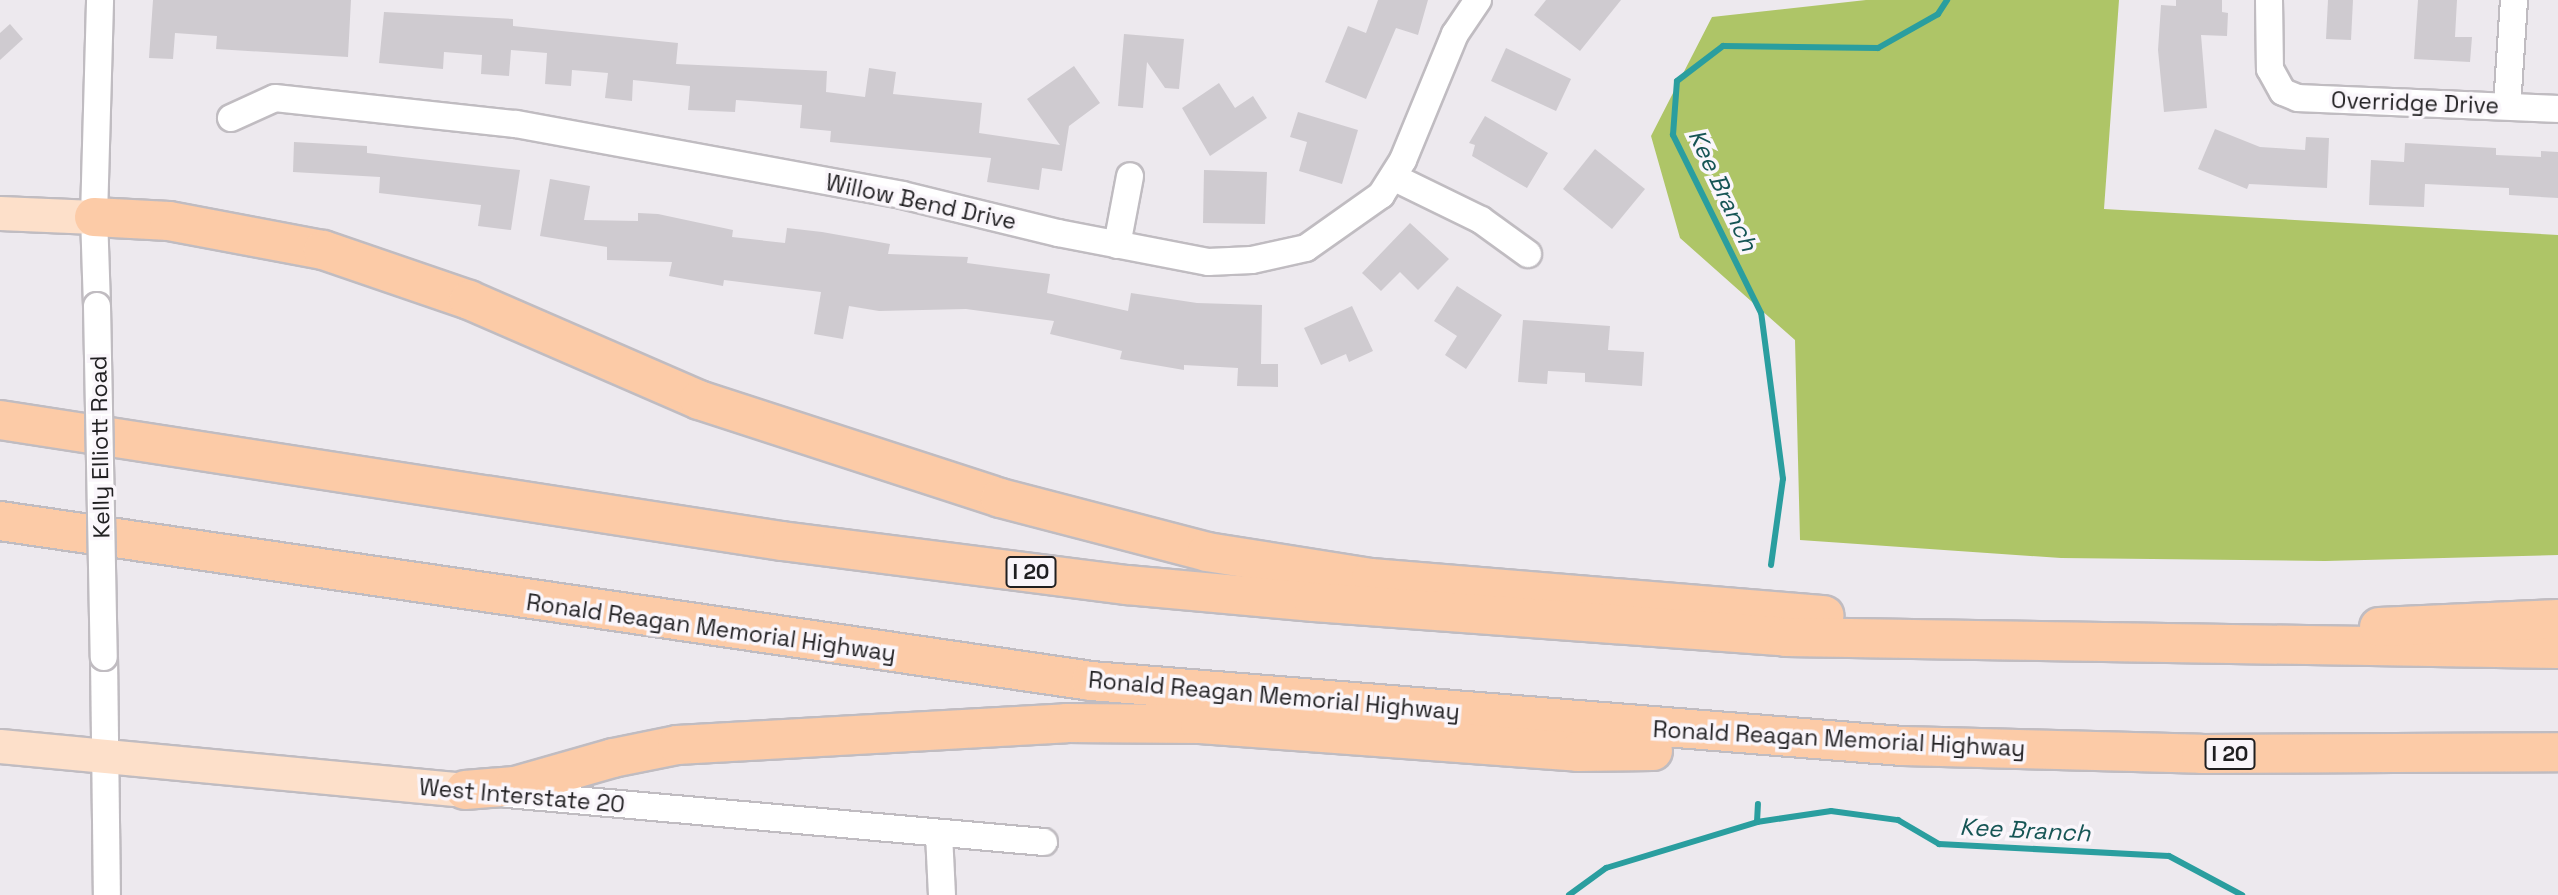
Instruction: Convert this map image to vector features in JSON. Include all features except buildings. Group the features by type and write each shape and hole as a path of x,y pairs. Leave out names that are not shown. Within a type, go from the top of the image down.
{"highway":[{"path":"94,217 169,221 323,250 469,300 699,400 1000,498 1207,551 1371,578 1752,607 2069,642"},
{"name":"I 20","path":"0,420 782,541 1127,585 1668,630 2168,645 2558,649"},
{"name":"Ronald Reagan Memorial Highway","path":"0,521 1091,681 1903,746 2201,754 2558,752"},
{"path":"2168,645 2436,622 2558,619"},
{"path":"465,790 515,786 677,745 1066,723 1213,725 1578,752 1903,746"}],"main road":[{"path":"0,213 94,217"},
{"name":"West Interstate 20","path":"0,746 465,790"}],"street":[{"name":"Kelly Elliott Road","path":"100,0 94,217 107,895"},
{"name":"Willow Bend Drive","path":"231,118 275,98 516,124 902,195 1117,245 1209,262 1252,260 1306,248 1381,195 1393,177 1455,34 1478,0"},
{"name":"Overridge Drive","path":"2269,0 2270,69 2278,84 2298,97 2558,110"},
{"path":"2507,106 2514,0"},
{"path":"1117,245 1130,176"},
{"path":"1393,177 1481,220 1528,254"},
{"name":"West Interstate 20","path":"465,790 1044,842"},
{"path":"939,834 942,895"}],"green space":[{"path":"1866,0 2119,0 2104,209 2558,235 2558,555 2325,561 2061,558 1800,540 1795,340 1680,238 1651,136 1712,17"}],"waterway":[{"name":"Kee Branch","path":"1771,565 1783,479 1761,313 1673,135 1677,81 1723,46 1878,48 1938,14 1947,0"},
{"path":"1757,822 1758,804"},
{"name":"Kee Branch","path":"1569,895 1606,868 1757,822 1831,811 1898,820 1939,844 2169,856 2242,895"}]}
